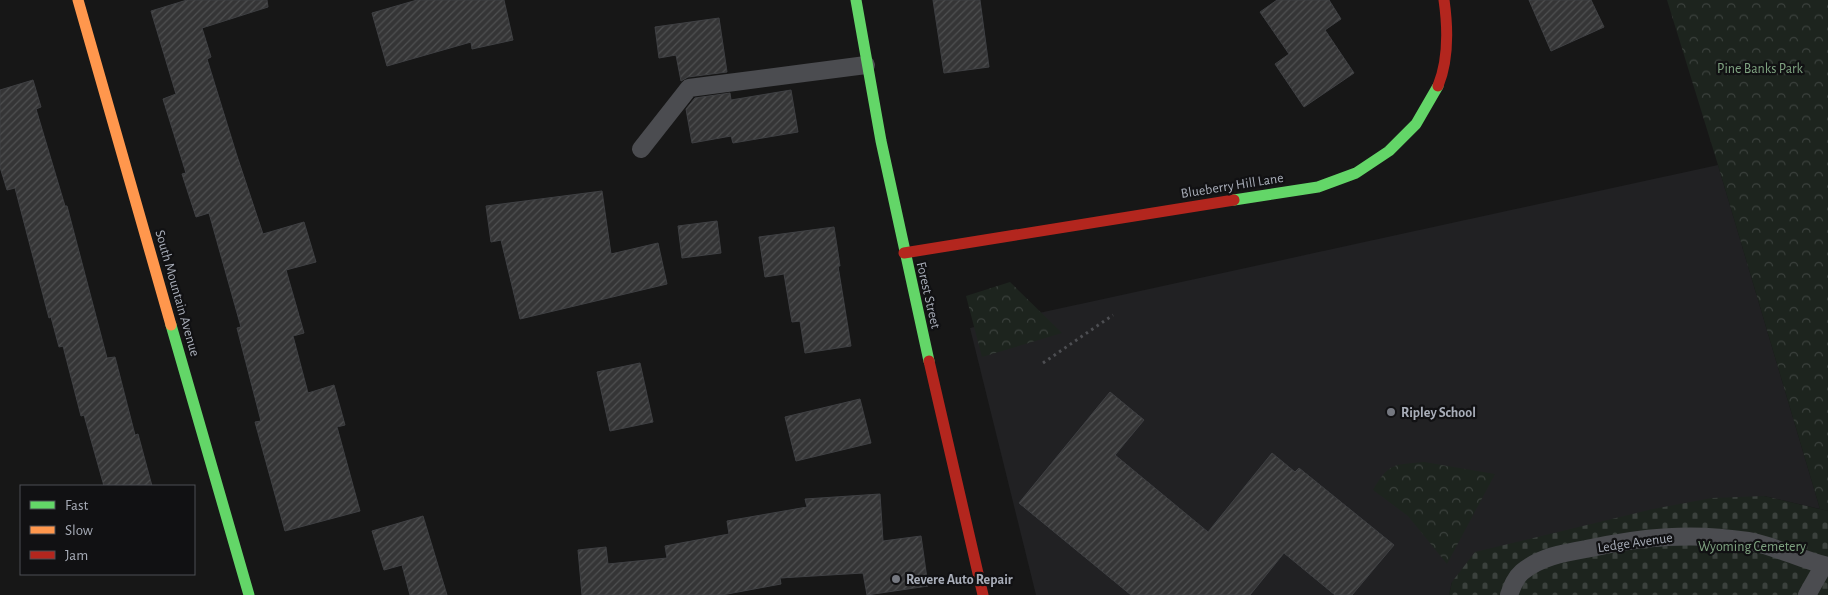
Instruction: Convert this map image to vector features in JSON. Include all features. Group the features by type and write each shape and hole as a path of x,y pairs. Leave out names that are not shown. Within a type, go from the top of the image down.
{"street":[{"name":"South Mountain Avenue","path":"78,0 249,595"},
{"name":"Forest Street","path":"856,0 866,65 904,252 983,595"},
{"name":"Blueberry Hill Lane","path":"904,252 1318,187 1356,173 1389,151 1416,124 1439,84 1446,54 1447,20 1444,0"}],"lane":[{"path":"642,149 689,88 866,65"},
{"name":"Ledge Avenue","path":"1509,595 1516,579 1522,572 1539,561 1559,554 1624,541 1662,536 1689,535 1749,541 1826,565"},
{"path":"1807,595 1826,565"}],"path":[{"path":"1043,364 1113,316"}],"shaded area":[{"name":"Ripley School","path":"1718,165 1820,509 1764,496 1452,582 1449,595 1036,595 970,328"}],"green space":[{"name":"Pine Banks Park","path":"1667,0 1828,0 1828,511 1820,509"},
{"path":"1010,282 1062,333 982,357 966,296"},
{"path":"1424,462 1495,474 1447,564 1408,516 1373,490 1384,474 1393,467"},
{"name":"Wyoming Cemetery","path":"1764,496 1828,511 1828,595 1449,595 1452,582 1475,552 1653,509 1712,498"}],"building":[{"path":"187,0 267,0 268,7 202,28 211,57 207,59 263,234 304,222 316,262 286,270 304,333 293,336 308,393 334,385 345,425 337,427 360,511 285,531 255,422 261,421 237,328 241,327 209,213 196,217 182,174 186,173 163,99 176,94 151,11"},
{"path":"417,0 504,0 513,40 472,49 471,42 387,66 372,13"},
{"path":"933,0 980,0 989,67 944,73"},
{"path":"1277,0 1329,0 1341,19 1325,30 1354,73 1304,107 1275,64 1289,54 1260,12"},
{"path":"1529,0 1591,0 1604,27 1551,51"},
{"path":"719,18 727,72 688,77 681,81 676,55 659,58 655,27"},
{"path":"33,80 41,107 36,109 65,206 67,206 107,358 115,357 135,435 138,434 152,485 104,485 84,415 81,416 63,346 59,347 51,317 49,318 15,188 7,190 0,167 0,90"},
{"path":"791,90 798,132 733,143 731,136 692,143 686,109 695,98 730,93 731,100"},
{"path":"602,191 611,254 658,243 667,284 520,319 501,240 491,242 486,206"},
{"path":"717,221 721,253 682,258 678,226"},
{"path":"834,227 840,266 838,266 851,346 805,353 800,321 792,322 784,274 765,277 759,237"},
{"path":"640,363 653,422 610,431 597,372"},
{"path":"1110,392 1144,420 1115,455 1208,532 1272,453 1295,472 1299,468 1394,545 1352,595 1335,595 1284,553 1250,595 1131,595 1019,503"},
{"path":"860,399 871,443 796,461 785,417"},
{"path":"880,494 883,541 921,536 928,586 867,595 863,573 780,578 781,584 722,595 582,595 578,550 606,547 608,564 667,558 665,546 729,534 727,521 807,507 805,499"},
{"path":"423,516 447,595 410,595 402,565 384,570 372,531"}],"traffic: fast":[{"path":"856,0 881,141 929,361"},
{"path":"1234,200 1318,187 1356,173 1389,151 1416,124 1438,86"},
{"path":"171,325 249,595"}],"traffic: slow":[{"path":"78,0 171,325"}],"traffic: jam":[{"path":"1438,86 1442,76 1447,43 1444,0"},
{"path":"904,253 1234,200"},
{"path":"929,361 983,595"}],"place":[{"name":"Ripley School","path":"1391,412"},
{"name":"Revere Auto Repair","path":"896,579"}]}
